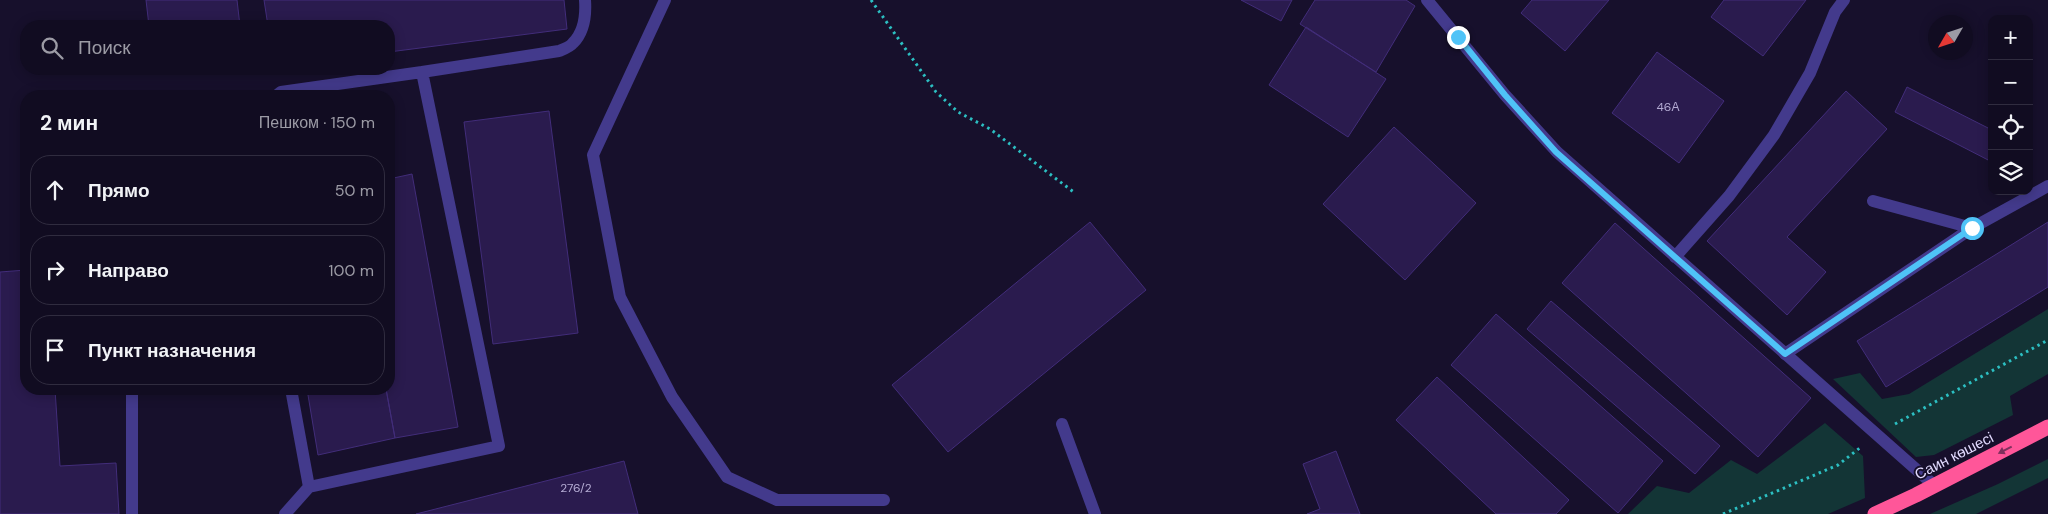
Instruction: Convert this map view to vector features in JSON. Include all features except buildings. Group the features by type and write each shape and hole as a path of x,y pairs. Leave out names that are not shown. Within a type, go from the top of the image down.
{"highway":[{"name":"Саин көшесі","path":"1874,514 1935,486 2048,427"}],"street":[{"path":"295,90 559,51 572,44 577,38 586,14 585,0"},
{"path":"665,0 593,155 620,297 672,397 727,477 776,500 884,500"},
{"path":"1427,0 1505,95 1556,152 1935,486"},
{"path":"1675,257 1729,196 1774,135 1810,73 1835,12 1844,0"},
{"path":"285,514 309,487 499,446 422,72"},
{"path":"1785,354 1972,228 2048,186"},
{"path":"1873,201 1972,228"},
{"path":"132,395 132,514"},
{"path":"292,395 309,487"},
{"path":"1062,424 1095,514"}],"path":[{"path":"871,0 936,92 958,112 990,129 1076,194"}],"green space":[{"path":"2048,309 2048,374 2010,396 2013,415 1934,455 1916,457 1833,379 1860,373 1882,399 1909,394"},
{"path":"1825,423 1863,456 1865,498 1828,514 1628,514 1657,486 1689,493 1731,460 1757,474"},
{"path":"2048,459 2048,478 1976,514 1930,514 1998,484"}],"route":[{"path":"1458,37 1505,95 1556,152 1785,354 1972,228"}]}
